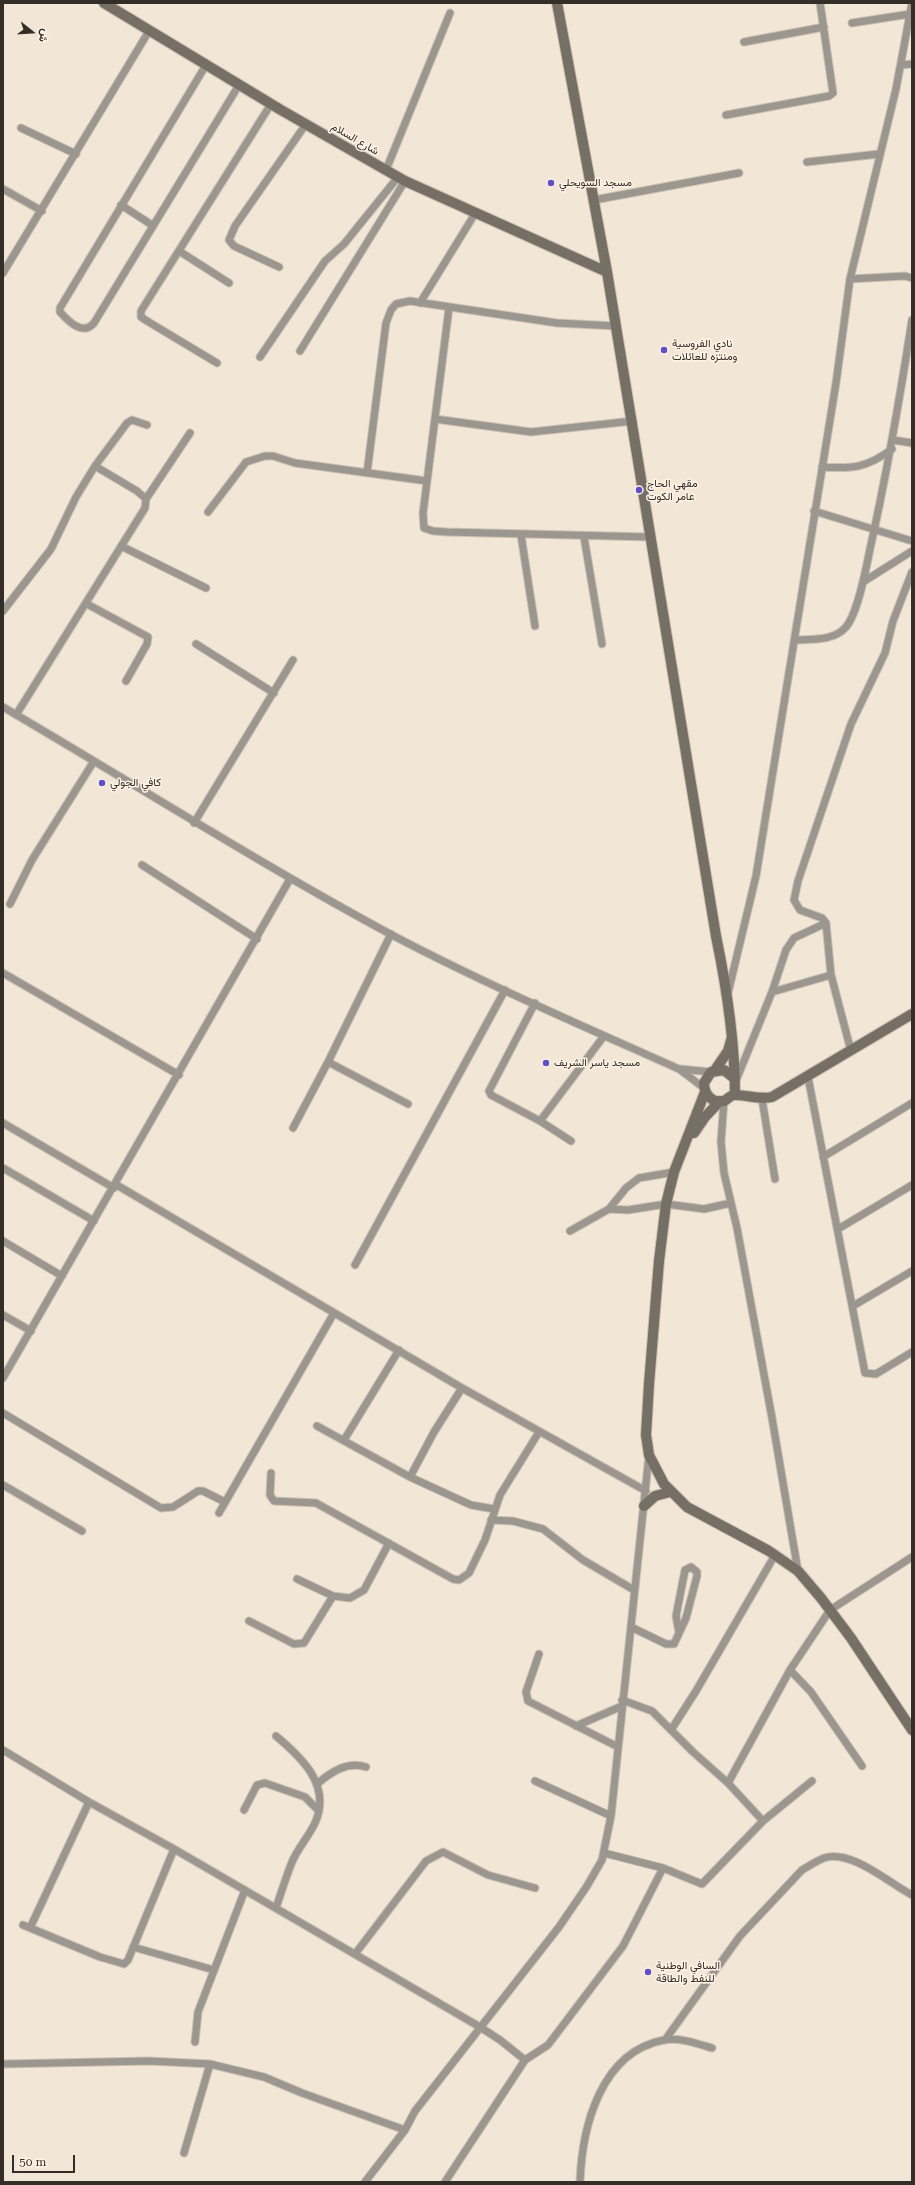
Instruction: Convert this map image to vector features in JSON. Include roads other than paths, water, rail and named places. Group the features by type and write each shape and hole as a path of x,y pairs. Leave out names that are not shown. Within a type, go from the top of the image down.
{"main road":[{"name":"شارع السلام","path":"104,3 270,104 401,179 607,272"},
{"path":"557,3 607,272 716,936 728,993 735,1050 735,1095"},
{"path":"685,1146 705,1117 722,1101 735,1095 762,1098 772,1097 912,1014"},
{"path":"733,1031 728,1051 705,1079 705,1090 674,1172 666,1204 659,1261 649,1384 646,1435 649,1455 658,1476 670,1492 695,1512 775,1555 798,1571 830,1610 908,1717 912,1730"},
{"path":"713,1071 728,1072 735,1080"},
{"path":"705,1090 711,1099 722,1101"},
{"path":"644,1506 655,1496 670,1492"}],"street":[{"path":"726,114 832,95 834,90 820,3"},
{"path":"728,993 756,876 795,640 814,511 836,383 850,279 901,65 912,3"},
{"path":"386,170 450,13"},
{"path":"852,23 910,14"},
{"path":"744,42 824,27"},
{"path":"3,274 5,265 42,211 149,31"},
{"path":"901,65 912,64"},
{"path":"206,65 60,308 60,312 78,328 84,330 90,328 94,323 238,85"},
{"path":"217,363 141,317 141,311 270,104"},
{"path":"279,267 234,246 229,240 235,226 306,124"},
{"path":"21,128 76,154"},
{"path":"807,162 879,154"},
{"path":"594,200 739,173"},
{"path":"300,351 401,179"},
{"path":"260,357 325,261 344,244 401,179"},
{"path":"3,189 42,211"},
{"path":"121,205 152,225"},
{"path":"420,304 476,212"},
{"path":"179,250 229,283"},
{"path":"850,279 905,276 912,278"},
{"path":"366,473 388,316 393,307 399,303 410,302 557,323 616,326"},
{"path":"449,308 422,521 426,529 440,532 521,535 650,537"},
{"path":"795,640 834,637 846,627 852,615 863,582 892,449 912,320"},
{"path":"435,419 531,432 632,421"},
{"path":"3,611 51,549 76,498 95,466 127,423 132,420 147,425"},
{"path":"16,715 87,604 145,508 146,499 190,433"},
{"path":"893,440 912,443"},
{"path":"822,467 860,467 876,461 892,449"},
{"path":"208,512 246,462 265,456 273,456 295,463 427,481"},
{"path":"95,466 146,499"},
{"path":"814,511 912,541"},
{"path":"521,535 535,626"},
{"path":"584,536 602,644"},
{"path":"121,546 206,588"},
{"path":"863,582 912,551"},
{"path":"851,1051 831,975 826,923 822,918 800,910 794,900 798,880 851,724 885,653 893,621 912,572"},
{"path":"87,604 148,637 147,644 126,681"},
{"path":"196,644 274,693"},
{"path":"194,824 293,660"},
{"path":"3,707 94,761 194,824 290,879 461,970 679,1069 705,1090"},
{"path":"10,904 32,860 94,761"},
{"path":"142,865 257,939"},
{"path":"3,1378 179,1075 290,879"},
{"path":"735,1080 772,992 786,950 794,938 826,923"},
{"path":"293,1128 328,1062 391,934"},
{"path":"3,973 179,1075"},
{"path":"772,992 831,975"},
{"path":"355,1266 504,990"},
{"path":"535,1003 489,1091 491,1095 540,1121 570,1141"},
{"path":"540,1121 604,1036"},
{"path":"328,1062 408,1104"},
{"path":"679,1069 713,1071"},
{"path":"808,1077 865,1373 876,1374 912,1352"},
{"path":"762,1098 775,1179"},
{"path":"722,1101 722,1152 772,1418 798,1571"},
{"path":"823,1157 912,1103"},
{"path":"3,1123 399,1350 538,1432 646,1491"},
{"path":"3,1168 94,1221"},
{"path":"570,1231 609,1209 626,1188 639,1178 674,1172"},
{"path":"838,1229 912,1185"},
{"path":"609,1209 628,1210 666,1204 704,1209 731,1202"},
{"path":"3,1241 62,1276"},
{"path":"853,1306 912,1271"},
{"path":"219,1513 334,1313"},
{"path":"3,1315 30,1331"},
{"path":"344,1440 399,1350"},
{"path":"410,1477 434,1432 462,1388"},
{"path":"3,1413 161,1508 172,1507 198,1491 203,1491 225,1502"},
{"path":"317,1426 410,1477 471,1505 494,1509"},
{"path":"271,1473 270,1495 274,1501 316,1503 453,1580 459,1580 469,1573 485,1540 494,1509 505,1485 538,1432"},
{"path":"365,2182 406,2130 415,2111 559,1927 587,1886 602,1860 611,1816 649,1455"},
{"path":"3,1485 82,1531"},
{"path":"491,1520 513,1521 543,1529 583,1560 634,1590"},
{"path":"297,1579 333,1596 350,1598 356,1596 364,1590 389,1543"},
{"path":"671,1730 775,1555"},
{"path":"728,1783 790,1670 830,1610 912,1557"},
{"path":"631,1627 671,1645 674,1644 686,1618 697,1576 697,1572 692,1567 685,1570 676,1616 679,1633"},
{"path":"249,1621 294,1644 300,1645 307,1639 333,1596"},
{"path":"539,1654 526,1692 526,1699 618,1747"},
{"path":"790,1670 811,1692 862,1766"},
{"path":"576,1726 622,1703 652,1711 693,1752 728,1783 763,1821"},
{"path":"276,1736 306,1764 317,1784 318,1810 315,1822 292,1862 276,1908"},
{"path":"3,1750 88,1802 174,1849 480,2027 500,2040 525,2060"},
{"path":"317,1784 331,1773 348,1766 359,1765 366,1767"},
{"path":"535,1781 611,1816"},
{"path":"604,1853 663,1868 702,1884 763,1821 812,1781"},
{"path":"244,1810 257,1785 265,1783 305,1797 318,1810"},
{"path":"88,1802 27,1926 121,1964 128,1960 174,1849"},
{"path":"355,1954 426,1861 443,1852 488,1875 535,1888"},
{"path":"665,2040 740,1936 802,1870 813,1863 825,1858 838,1857 864,1865 912,1895"},
{"path":"445,2182 525,2060 548,2045 623,1946 663,1868"},
{"path":"195,2042 198,2012 244,1890"},
{"path":"133,1947 214,1970"},
{"path":"580,2182 584,2139 589,2117 602,2088 615,2070 630,2056 647,2046 665,2040 692,2042 712,2048"},
{"path":"3,2064 149,2061 210,2064 264,2077 406,2130"},
{"path":"184,2153 210,2064"}],"place":[{"name":"مسجد السويحلي","path":"551,183"},
{"name":"نادي الفروسية ومنتزه للعائلات","path":"664,350"},
{"name":"مقهي الحاج عامر الكوت","path":"639,490"},
{"name":"كافي الجولي","path":"102,783"},
{"name":"مسجد ياسر الشريف","path":"546,1063"},
{"name":"السافي الوطنية للنفط والطاقة","path":"648,1972"}]}
